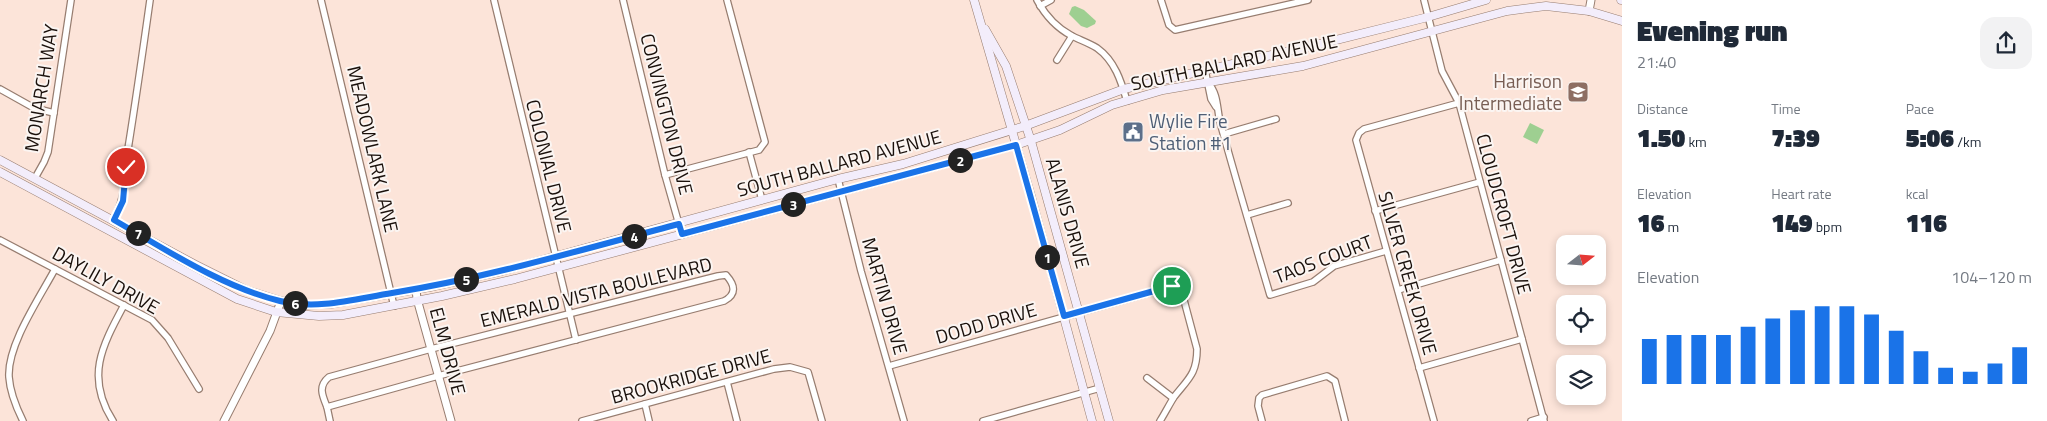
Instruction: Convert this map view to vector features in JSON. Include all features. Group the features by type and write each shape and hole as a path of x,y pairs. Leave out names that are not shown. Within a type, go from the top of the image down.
{"main road":[{"name":"ALANIS DRIVE","path":"974,0 1092,421"},
{"name":"SOUTH BALLARD AVENUE","path":"0,160 246,290 281,301 306,305 331,304 502,271 838,179 903,164 1025,126 1124,89 1324,43 1428,17 1486,0"},
{"name":"SOUTH BALLARD AVENUE","path":"0,172 237,299 276,312 319,316 342,315 394,306 515,279 1016,145 1060,130 1112,105 1163,90 1303,66 1507,11 1546,6 1589,11 1622,20"},
{"name":"ALANIS DRIVE","path":"979,20 1006,66 1030,141 1109,421"}],"street":[{"name":"MONARCH WAY","path":"35,178 46,159 71,0"},
{"path":"114,220 121,206 124,193 127,159 150,0"},
{"name":"MEADOWLARK LANE","path":"321,0 394,306"},
{"name":"COLONIAL DRIVE","path":"494,0 576,340"},
{"name":"CONVINGTON DRIVE","path":"623,0 665,175 682,234"},
{"path":"665,175 758,150 764,145 765,138 727,0"},
{"path":"1037,0 1049,18 1072,36 1097,48 1108,58 1116,70 1127,101"},
{"path":"1040,6 1051,0"},
{"path":"1161,0 1168,25 1172,29 1308,0"},
{"name":"CLOUDCROFT DRIVE","path":"1424,0 1442,71 1459,102 1544,419"},
{"path":"1589,11 1591,0"},
{"path":"1057,60 1072,36"},
{"path":"1204,70 1211,100 1216,107 1247,215 1288,203"},
{"path":"0,89 34,108 54,113"},
{"name":"SILVER CREEK DRIVE","path":"1434,421 1356,140 1359,133 1364,130 1459,102"},
{"path":"1224,134 1276,119"},
{"path":"749,152 762,200"},
{"name":"MARTIN DRIVE","path":"838,179 861,270 904,421"},
{"path":"1375,211 1480,182"},
{"name":"TAOS COURT","path":"1247,215 1270,295 1313,282 1340,264 1386,251"},
{"name":"DAYLILY DRIVE","path":"0,240 152,320 162,330 199,389"},
{"path":"1398,290 1501,260"},
{"path":"23,421 10,384 9,370 12,353 56,268"},
{"name":"EMERALD VISTA BOULEVARD","path":"726,275 732,282 734,289 731,297 724,301 576,340 327,407 321,387 324,381 330,377 431,349 718,276 726,275"},
{"name":"DODD DRIVE","path":"889,366 1178,285 1181,289 1197,359 1192,375 1174,398"},
{"name":"ELM DRIVE","path":"416,289 451,421"},
{"path":"224,421 270,331 281,301"},
{"path":"113,421 101,395 99,369 103,344 124,305"},
{"path":"1420,368 1522,339"},
{"name":"BROOKRIDGE DRIVE","path":"582,421 774,369 790,367 808,372 822,421"},
{"path":"1262,421 1258,398 1266,393 1324,376 1331,377 1335,381 1346,421"},
{"path":"1147,378 1174,398 1160,421"},
{"path":"726,382 737,421"},
{"path":"983,421 1100,388"},
{"path":"645,404 649,421"},
{"path":"327,407 330,421"},
{"path":"1532,421 1544,419"}],"green space":[{"path":"1075,6 1084,10 1096,21 1095,24 1087,28 1081,26 1069,14 1072,7"},
{"path":"1530,123 1544,130 1537,144 1523,137"}],"place":[{"name":"Harrison Intermediate","path":"1578,92"},
{"name":"Wylie Fire Station #1","path":"1133,132"}],"route":[{"path":"126,167 123,201 114,220 246,290 281,301 306,305 331,304 430,287 502,271 679,224 682,234 1016,145 1064,316 1172,286"}]}
